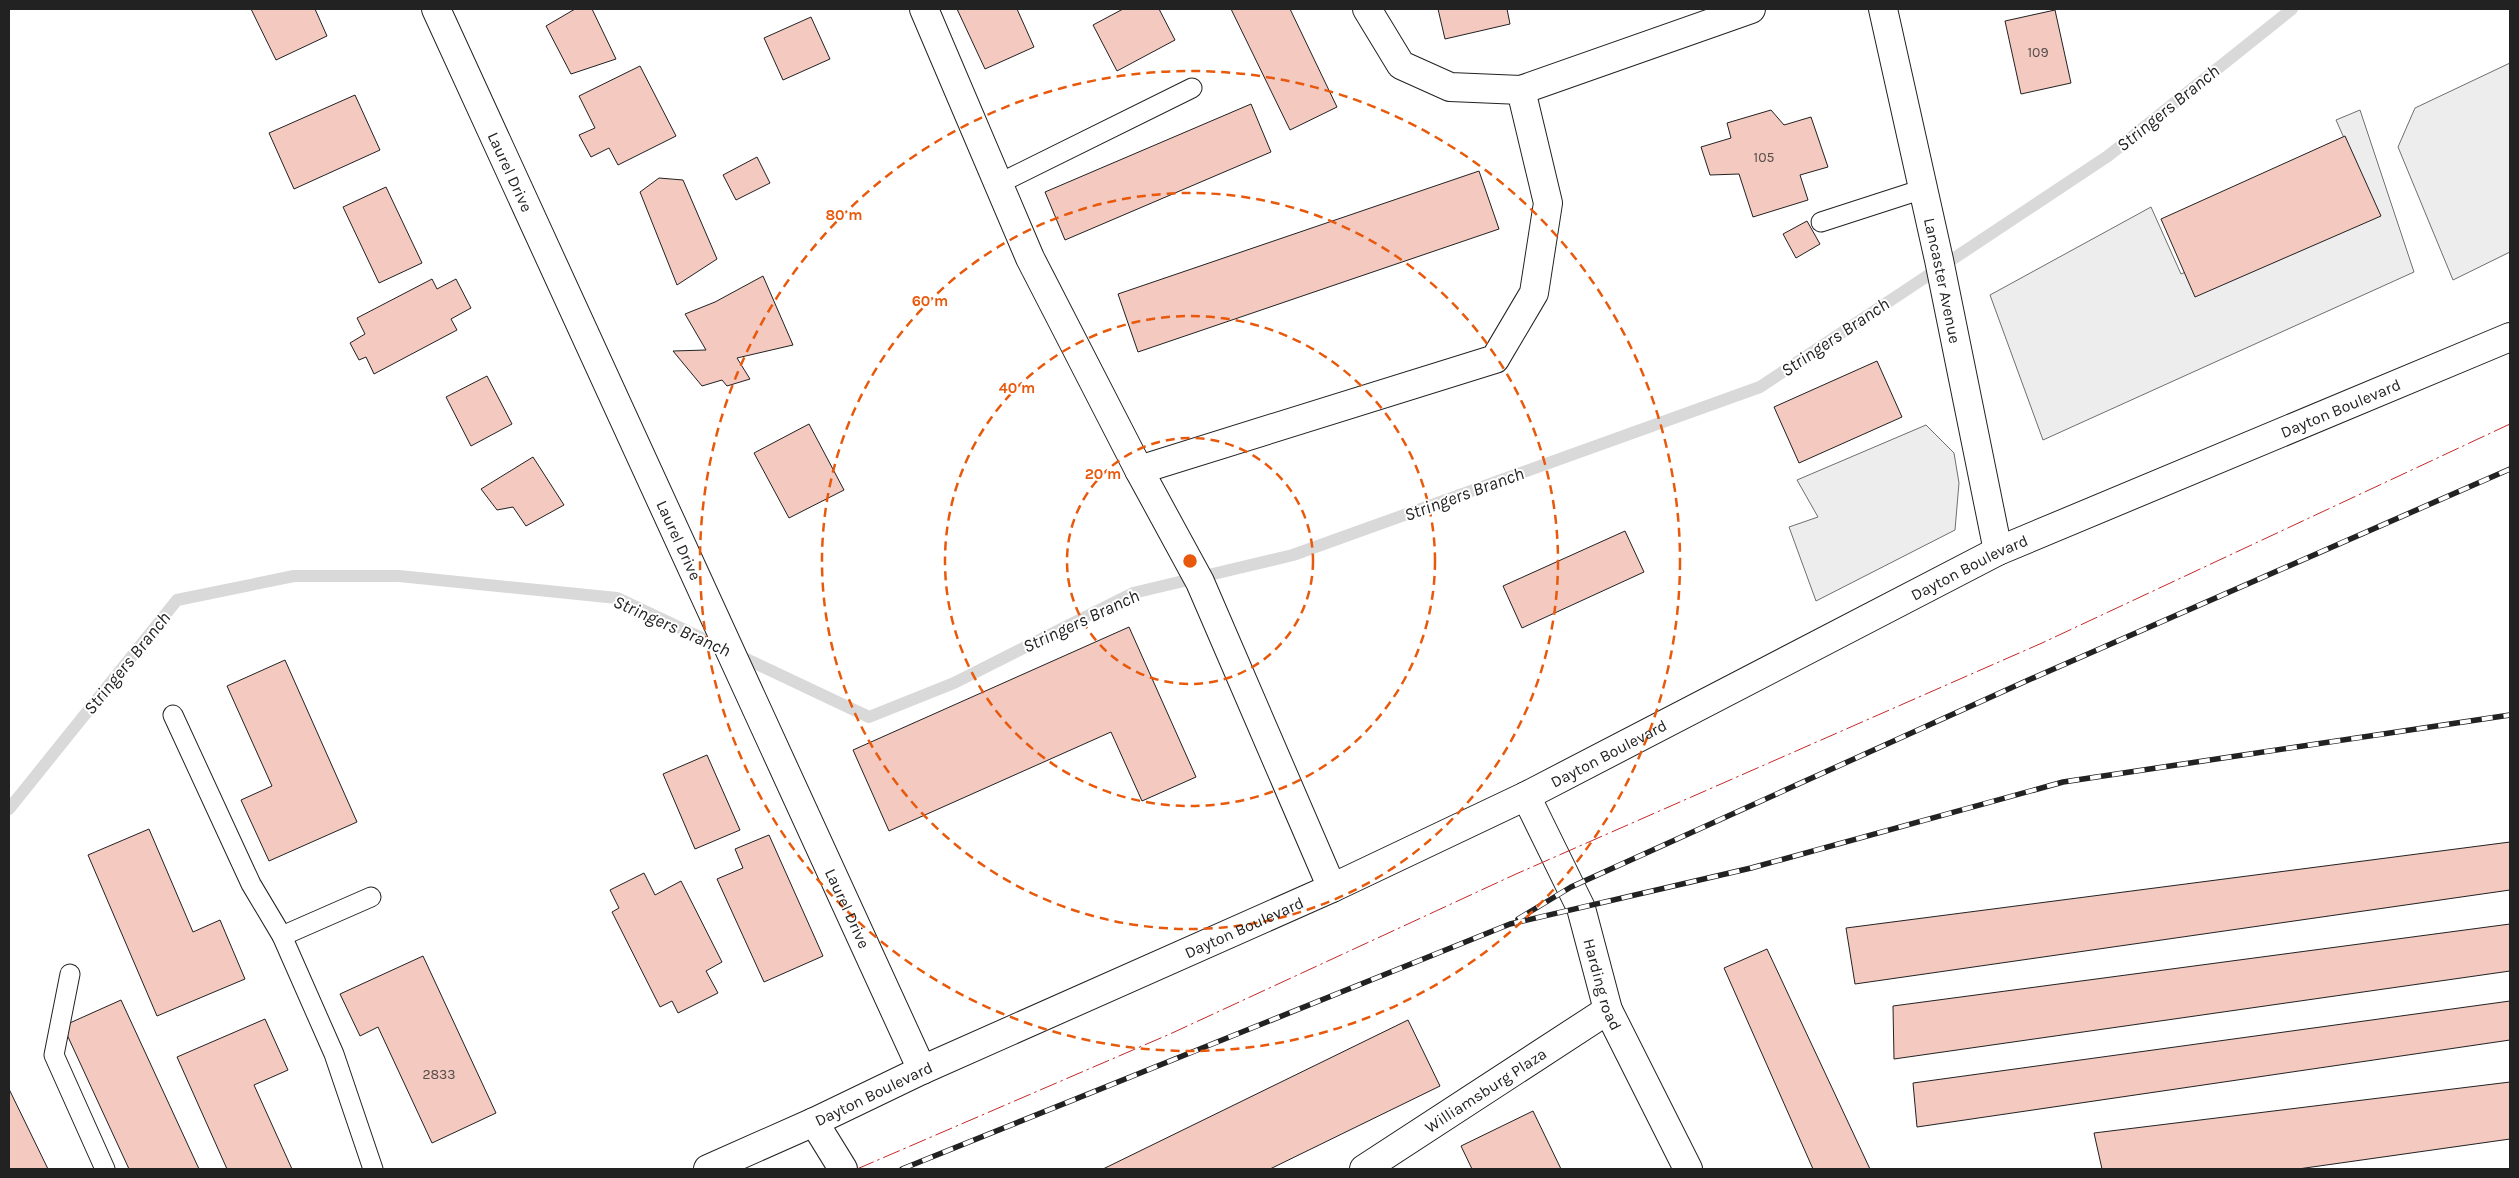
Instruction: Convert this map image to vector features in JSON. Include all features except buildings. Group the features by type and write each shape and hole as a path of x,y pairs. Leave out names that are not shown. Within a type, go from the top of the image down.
{"street":[{"name":"Laurel Drive","path":"436,9 922,1070"},
{"path":"924,9 1030,258 1139,470 1200,582 1332,888"},
{"path":"1367,9 1401,65 1450,87 1521,90 1751,9"},
{"name":"Lancaster Avenue","path":"1883,9 1923,189 1998,551"},
{"path":"1139,470 1495,359 1534,293 1548,203 1521,90"},
{"name":"Dayton Boulevard","path":"708,1169 814,1122 922,1070 1332,888 1526,796 1998,551 2510,337"},
{"name":"Harding road","path":"1526,796 1581,908 1608,1010 1688,1169"},
{"name":"Williamsburg Plaza","path":"1364,1169 1608,1010"},
{"path":"814,1122 843,1169"}],"lane":[{"path":"998,184 1192,88"},
{"path":"1821,222 1923,189"},
{"path":"173,715 251,884 282,936 334,1054 373,1169"},
{"path":"282,936 370,897"},
{"path":"70,974 54,1055 105,1169"}],"shaded area":[{"path":"2510,63 2510,252 2453,280 2398,147 2415,108"},
{"path":"2360,110 2414,272 2043,440 1990,295 2151,207 2181,274 2368,192 2336,120"},
{"path":"1926,425 1954,453 1959,483 1955,530 1816,601 1789,527 1818,517 1797,480"}],"waterway":[{"name":"Stringers Branch","path":"9,809 177,600 294,576 399,576 617,598 869,717 954,683 1133,593 1293,555 1760,387 2108,156 2292,9"}],"railway":[{"path":"1518,919 1571,887 2024,682 2510,469"},
{"path":"902,1169 1510,924 1751,868 2063,782 2510,715"}],"power":[{"path":"857,1169 1170,1034 1516,874 2042,643 2510,424"}]}
